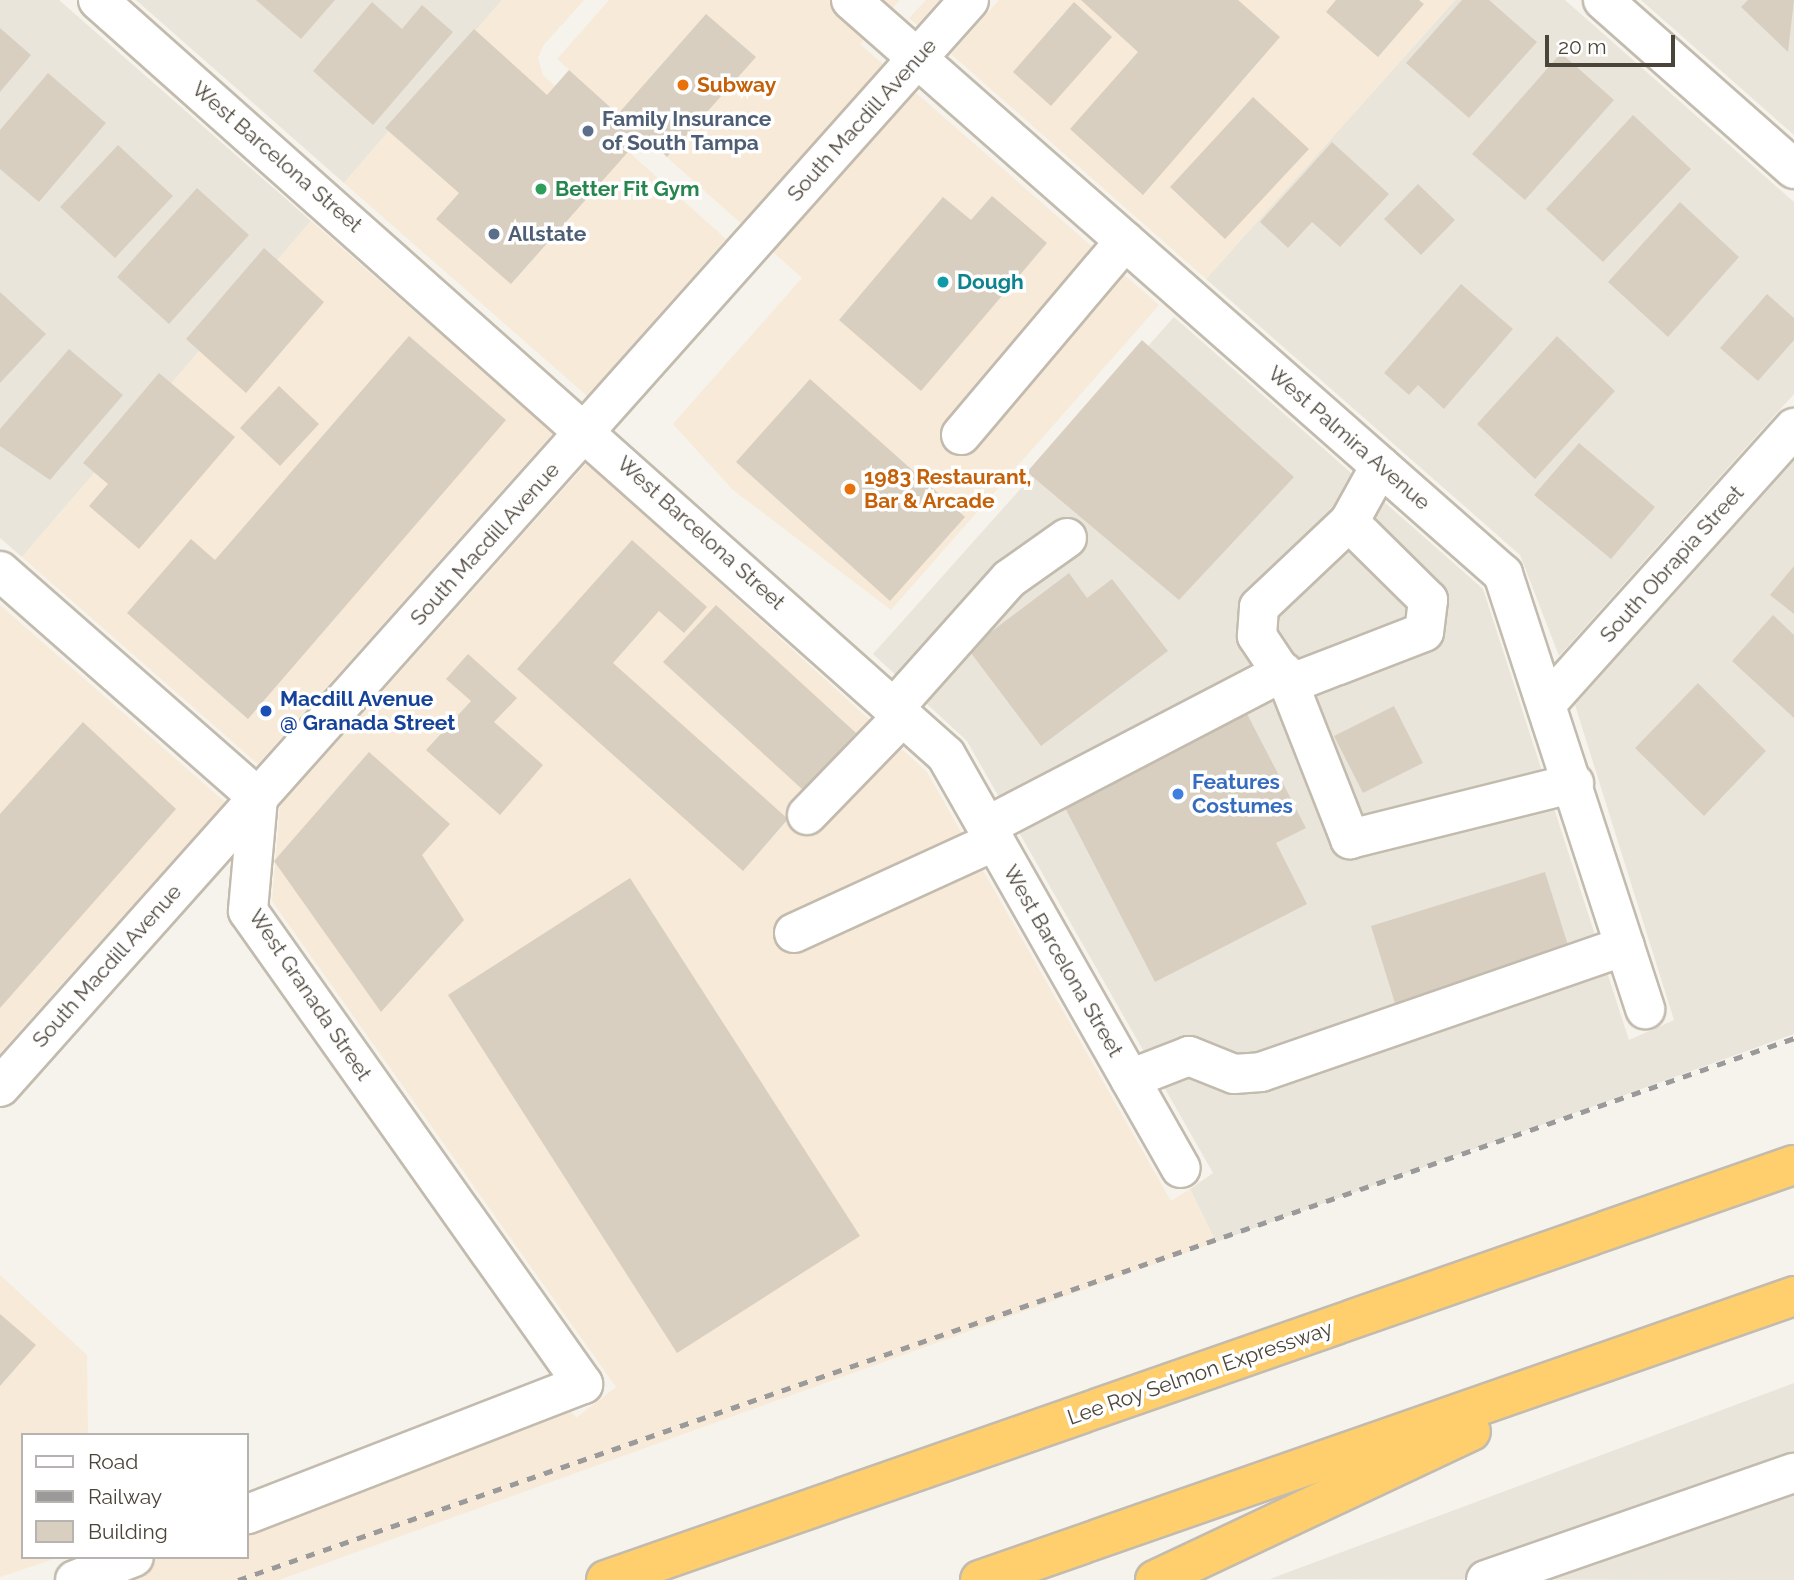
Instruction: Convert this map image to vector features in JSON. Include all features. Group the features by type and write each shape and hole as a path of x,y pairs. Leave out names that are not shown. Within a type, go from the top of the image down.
{"highway":[{"name":"Lee Roy Selmon Expressway","path":"606,1580 1794,1165"},
{"path":"980,1580 1794,1296"},
{"path":"1155,1580 1663,1341"}],"street":[{"name":"West Barcelona Street","path":"98,0 587,430 946,755 1181,1168"},
{"name":"West Palmira Avenue","path":"851,0 1503,574 1549,701 1644,1009"},
{"name":"South Macdill Avenue","path":"0,1087 970,0"},
{"path":"1603,0 1794,169"},
{"path":"961,436 1125,241"},
{"name":"South Obrapia Street","path":"1549,701 1794,428"},
{"path":"1380,466 1349,522 1259,607 1257,636 1286,678 1350,839 1574,783"},
{"path":"794,933 991,834 1286,678 1424,632 1428,600 1349,522"},
{"path":"807,815 899,712 1009,579 1067,538"},
{"path":"0,571 258,798"},
{"name":"West Granada Street","path":"248,1514 583,1384 248,911 258,798"},
{"path":"1130,1079 1189,1056 1234,1074 1261,1072 1625,946"},
{"path":"1486,1580 1794,1473"},
{"path":"75,1580 129,1559"}],"shaded area":[{"path":"0,0 59,0 311,221 22,557 0,538"},
{"path":"136,0 502,0 344,183"},
{"path":"502,0 584,0 543,46 538,58 543,75 726,239 587,396 344,183"},
{"path":"609,0 900,0 860,44 1159,305 891,610 733,490 673,424 802,278 557,59"},
{"path":"926,0 939,0 917,25 909,18"},
{"path":"999,0 1455,0 1206,279 951,54"},
{"path":"1455,0 1565,0 1794,202 1794,394 1559,656 1520,555 1206,279"},
{"path":"1641,0 1794,0 1794,135"},
{"path":"311,221 553,433 258,764 22,557"},
{"path":"1174,317 1483,589 1629,1040 1674,1020 1575,705 1794,461 1794,1034 1216,1242 1190,1189 1213,1173 967,741 873,654"},
{"path":"587,463 927,772 1171,1201 1190,1189 1216,1242 279,1580 54,1580 99,1559 248,1559 248,1506 548,1378 576,1418 616,1387 272,901 280,806"},
{"path":"0,605 225,802 0,1053"},
{"path":"0,1275 87,1355 88,1433 21,1433 21,1559 54,1559 0,1577"},
{"path":"1794,1383 1794,1580 1270,1579"}],"building":[{"path":"256,0 335,0 301,39"},
{"path":"1081,0 1238,0 1280,37 1143,195 1070,129 1138,52"},
{"path":"1336,0 1419,0 1424,4 1378,57 1326,12"},
{"path":"1462,0 1489,0 1537,42 1469,118 1406,63"},
{"path":"1748,0 1794,0 1788,52 1741,7"},
{"path":"372,2 402,29 422,5 453,32 373,125 313,71"},
{"path":"1074,2 1112,37 1051,106 1013,72"},
{"path":"706,14 756,57 667,157 643,135 511,284 436,219 459,193 385,128 474,29 547,95 569,70 618,114"},
{"path":"0,28 31,55 0,92"},
{"path":"1561,53 1614,100 1525,200 1472,154"},
{"path":"48,73 106,123 39,202 0,169 0,130"},
{"path":"1253,97 1309,149 1225,239 1170,187"},
{"path":"1633,115 1691,169 1603,262 1546,209"},
{"path":"1332,142 1389,194 1340,247 1312,222 1288,248 1260,222"},
{"path":"118,145 173,196 115,258 60,207"},
{"path":"1418,184 1455,220 1421,255 1384,219"},
{"path":"197,188 249,235 169,324 117,277"},
{"name":"Dough","path":"992,196 1047,243 921,391 839,320 943,197 971,220"},
{"path":"1680,202 1739,257 1668,337 1608,282"},
{"path":"264,248 324,302 246,393 186,339"},
{"path":"1461,284 1513,329 1444,409 1418,385 1409,395 1384,373"},
{"path":"0,292 46,334 0,383"},
{"path":"1767,294 1794,318 1794,340 1758,381 1720,348"},
{"path":"409,336 506,420 248,719 127,613 191,539 215,560"},
{"path":"1557,336 1615,391 1535,479 1477,424"},
{"path":"1142,340 1294,477 1179,600 1027,472"},
{"path":"69,349 123,395 50,480 0,446 0,429"},
{"path":"159,373 235,437 139,549 89,506 108,484 83,463"},
{"name":"1983 Restaurant, Bar & Arcade","path":"810,379 965,517 890,601 736,462"},
{"path":"279,386 319,424 280,466 240,428"},
{"path":"1579,443 1655,507 1611,559 1534,495"},
{"path":"632,540 707,607 684,633 659,611 613,663 788,819 743,871 517,669"},
{"path":"1794,566 1794,614 1770,595"},
{"path":"1069,573 1087,598 1112,579 1168,651 1041,746 968,649"},
{"path":"716,605 856,733 803,790 663,662"},
{"path":"1773,615 1794,635 1794,718 1732,661"},
{"path":"468,654 517,698 494,722 543,765 500,815 426,750 471,701 446,679"},
{"path":"1698,683 1766,751 1704,816 1635,748"},
{"path":"1243,706 1306,828 1276,843 1307,904 1155,982 1061,800"},
{"path":"1394,706 1423,763 1363,793 1334,736"},
{"path":"83,722 176,809 0,1008 0,814"},
{"path":"369,752 450,824 422,855 464,920 381,1012 274,861"},
{"path":"1545,872 1572,958 1398,1013 1371,926"},
{"path":"630,878 860,1236 677,1353 448,995"},
{"path":"0,1314 36,1345 0,1386"}],"railway":[{"path":"238,1580 1794,1038"}],"place":[{"name":"Subway","path":"683,85"},
{"name":"Family Insurance of South Tampa","path":"588,131"},
{"name":"Better Fit Gym","path":"541,189"},
{"name":"Allstate","path":"494,234"},
{"name":"Dough","path":"943,282"},
{"name":"1983 Restaurant, Bar & Arcade","path":"850,489"},
{"name":"Macdill Avenue @ Granada Street","path":"266,711"},
{"name":"Features Costumes","path":"1178,794"}]}
